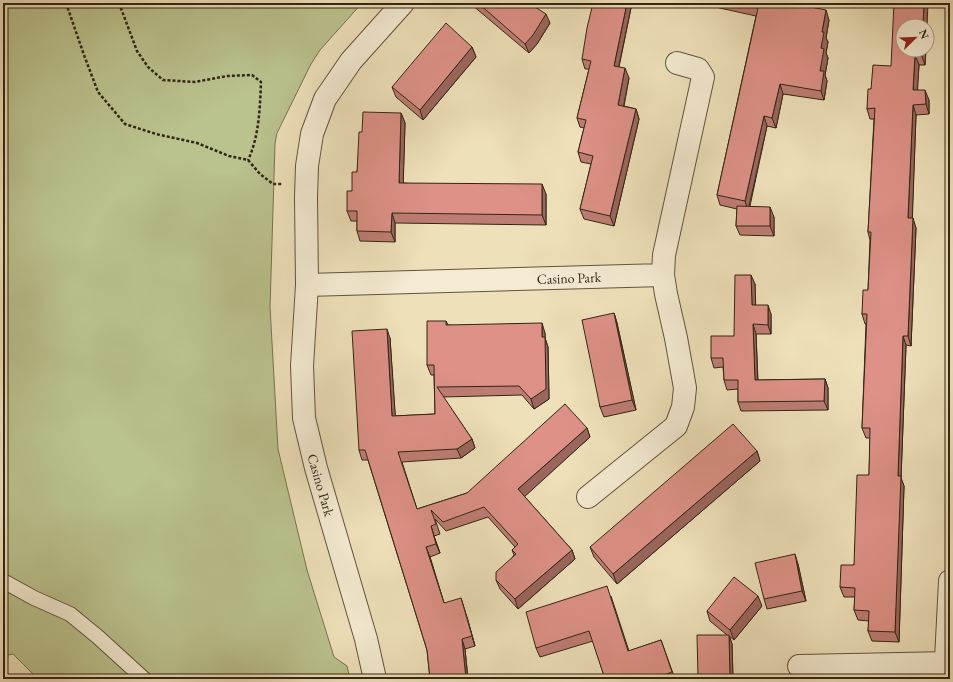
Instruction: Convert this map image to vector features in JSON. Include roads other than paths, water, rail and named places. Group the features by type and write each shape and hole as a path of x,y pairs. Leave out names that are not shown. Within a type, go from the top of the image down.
{"street":[{"name":"Casino Park","path":"376,679 366,639 316,468 304,418 302,366 307,285 306,184 312,134 325,99 351,61 403,3"},
{"path":"588,497 676,426 683,407 685,388 663,275 664,255 703,77 698,69 677,64"},
{"name":"Casino Park","path":"307,285 663,275"},
{"path":"799,666 947,668 950,582"}],"lane":[{"path":"3,581 34,598 70,614 144,679"}]}
